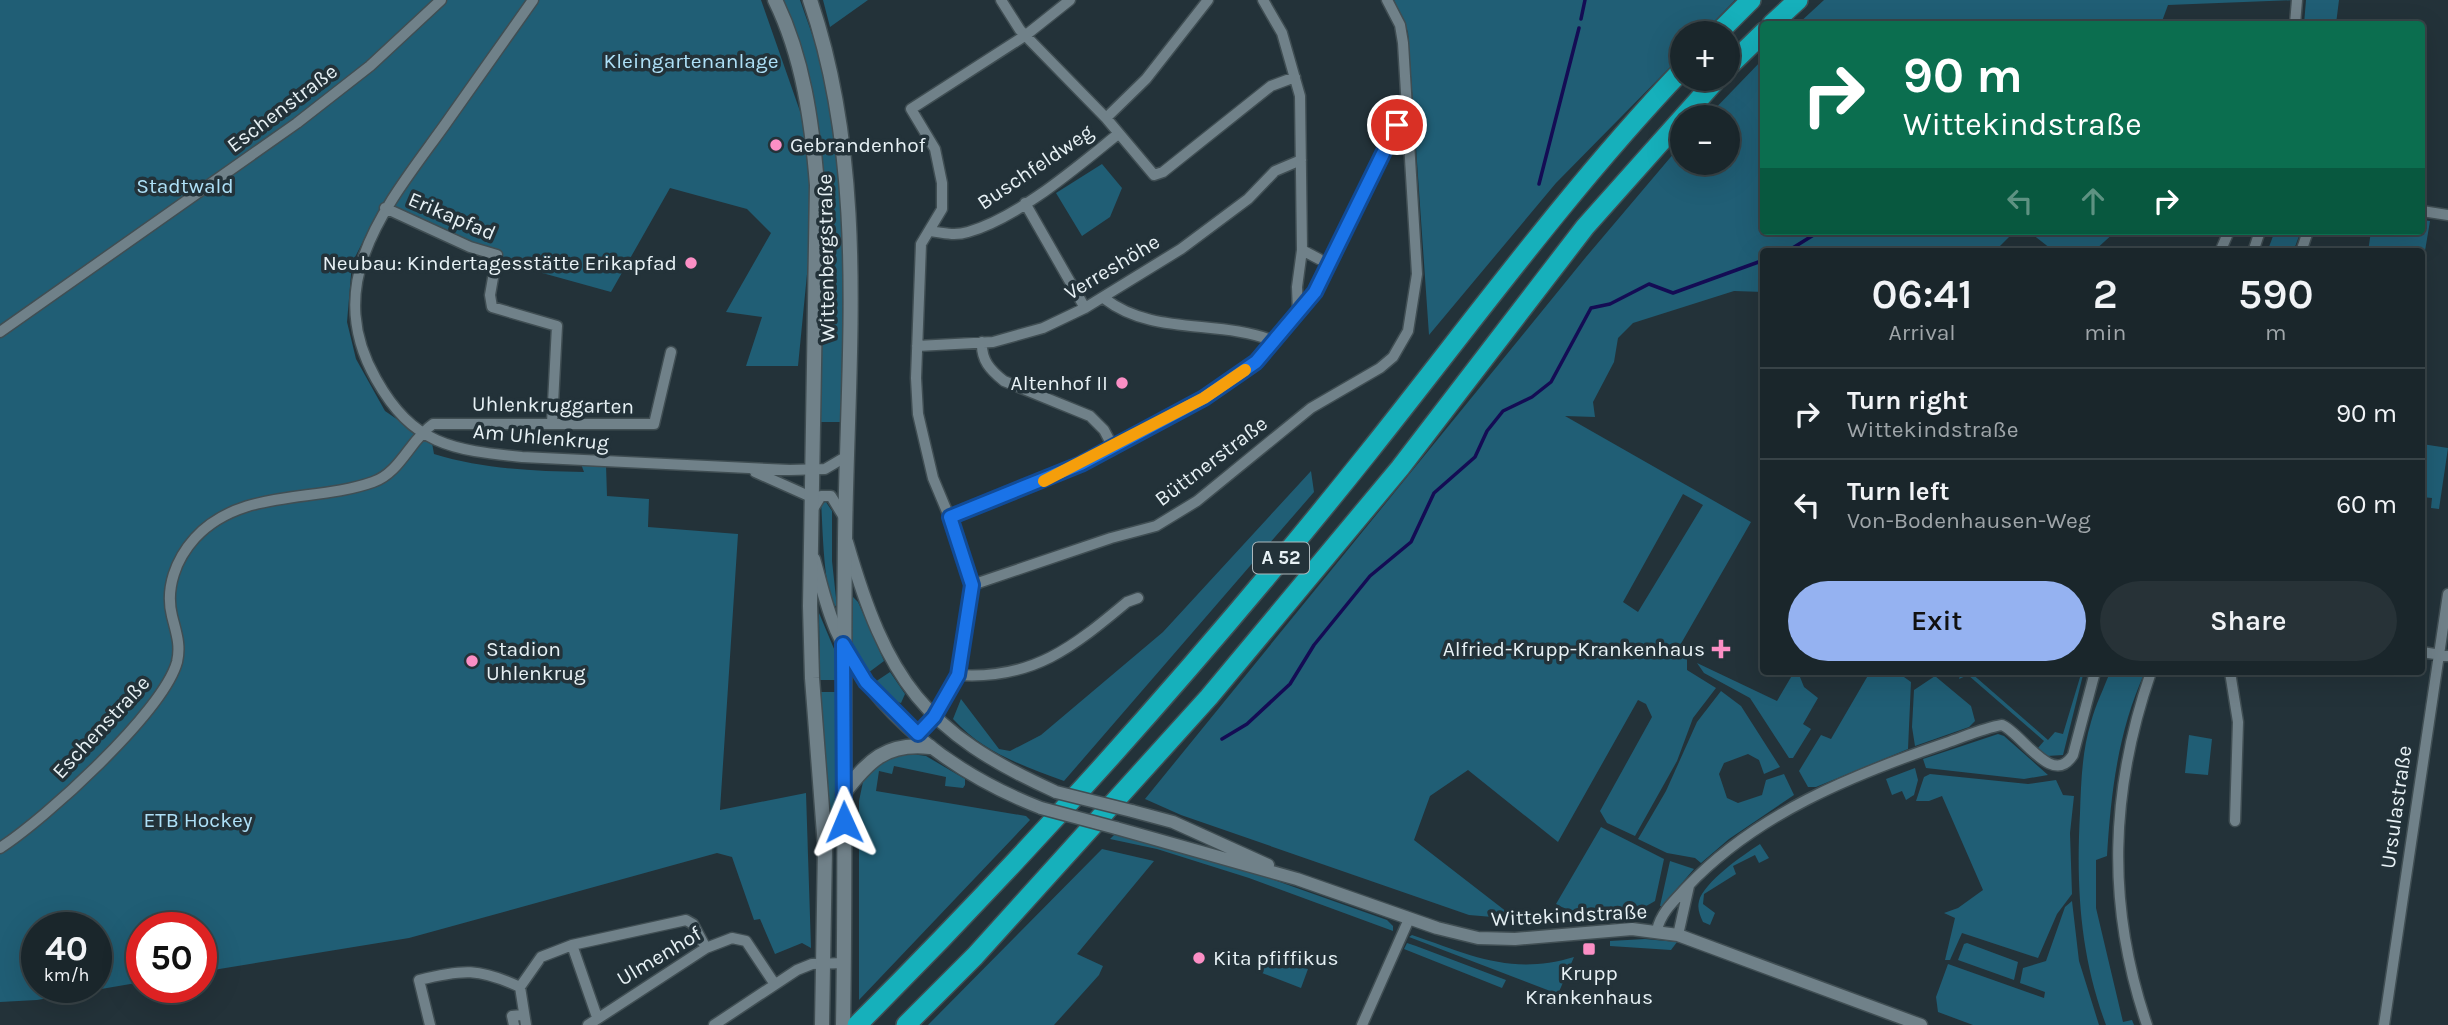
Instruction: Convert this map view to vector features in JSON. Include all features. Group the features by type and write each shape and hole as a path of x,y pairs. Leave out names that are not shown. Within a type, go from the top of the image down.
{"highway":[{"path":"1730,21 1751,0"},
{"path":"1775,21 1798,0"},
{"path":"1740,55 1760,36"},
{"name":"A 52","path":"848,1022 1035,840 1207,646 1368,453 1575,191 1670,84"},
{"name":"A 52","path":"905,1025 975,956 1209,697 1400,468 1585,228 1706,91"}],"main road":[{"name":"Wittenbergstraße","path":"775,0 790,37 802,83 814,149 817,185 810,470 813,555 811,678 825,847 822,1025"},
{"name":"Wittenbergstraße","path":"810,0 836,88 847,179 843,794 848,1022"},
{"path":"843,794 861,770 884,753 910,744 930,747"}],"street":[{"name":"Eschenstraße","path":"0,332 297,123 370,66 441,0"},
{"name":"Am Uhlenkrug","path":"533,0 385,208 365,246 354,318 363,357 392,409 437,442 490,454 810,470 825,469 846,456"},
{"path":"1001,0 1026,35 1106,118 1149,173 1159,175 1271,86 1295,77"},
{"path":"918,734 934,717 958,675 972,585 950,517 933,478 921,436 916,396 921,244 942,209 942,183 935,149 911,108 1026,35 1070,0"},
{"path":"1106,118 1146,79 1208,0"},
{"path":"1263,0 1282,33 1300,96 1302,250 1297,287 1298,312"},
{"path":"950,517 1037,484 1204,398 1256,362 1274,341 1315,292 1408,103 1402,35 1387,0"},
{"path":"2295,21 2297,0"},
{"name":"Büttnerstraße","path":"972,585 1111,538 1156,526 1197,501 1311,408 1347,384 1380,369 1393,357 1408,331 1417,274 1408,103"},
{"name":"Buschfeldweg","path":"930,231 966,233 1024,203 1118,134"},
{"name":"Verreshöhe","path":"917,346 982,342 1043,328 1105,299 1226,216 1248,199 1275,171 1301,160"},
{"path":"1024,203 1085,308"},
{"name":"Erikapfad","path":"385,208 470,247 497,255 490,295 492,307 557,326 552,423"},
{"path":"2425,211 2448,215"},
{"path":"1302,250 1319,259"},
{"path":"1105,299 1129,314 1150,320 1233,328 1274,341"},
{"path":"982,342 982,353 994,373 1004,381 1090,416 1104,430 1113,447"},
{"name":"Uhlenkruggarten","path":"422,432 433,425 452,423 654,424 671,352"},
{"name":"Eschenstraße","path":"0,848 46,813 120,740 156,700 173,676 179,651 169,598 181,557 196,538 222,515 236,509 296,494 360,486 387,476 422,432"},
{"name":"Am Uhlenkrug","path":"750,469 812,503"},
{"path":"812,503 821,496 831,496 845,527"},
{"name":"Wittekindstraße","path":"845,527 877,635 911,692 964,744 993,763 1056,792 1173,822 1214,838 1297,879"},
{"name":"Wittekindstraße","path":"813,555 843,644 866,682 930,747 978,780 1041,808 1297,879 1462,935 1502,940 1605,930 1657,930 1678,935 1921,1025"},
{"name":"Ursulastraße","path":"2384,1025 2443,655 2448,594"},
{"path":"958,675 991,676 1040,664 1069,647 1127,602 1138,598"},
{"path":"2425,652 2443,655"},
{"path":"1657,930 1664,913 1689,886 1719,856 1745,836 1808,799 1876,768 1998,726 2005,726 2049,765 2065,764 2073,755 2094,675"},
{"path":"2147,1025 2131,978 2123,923 2117,819 2129,743 2150,675"},
{"path":"2230,675 2238,722 2235,821"},
{"path":"1678,935 1689,886"},
{"path":"1362,1025 1409,919"},
{"path":"520,987 541,957 572,945 686,920 693,924 706,948"},
{"name":"Ulmenhof","path":"588,1025 706,948 732,938 746,941 774,983"},
{"path":"572,945 597,1017"},
{"path":"714,1025 797,970 824,963 845,963"},
{"path":"430,1025 419,980 462,972 489,973 520,987 523,996 522,1022"}],"green space":[{"name":"Stadtwald","path":"0,0 761,0 802,117 811,171 813,213 798,366 746,366 762,317 726,312 771,233 747,209 670,188 611,292 503,262 382,204 352,263 347,322 356,359 385,411 432,443 434,454 471,463 527,470 584,472 581,464 606,465 607,496 649,499 648,527 738,534 720,810 806,793 811,948 802,943 775,954 760,919 754,920 732,857 717,853 409,938 217,969 217,912 126,912 126,985 112,987 112,912 21,912 21,1001 0,1002"},
{"path":"780,0 800,0 815,42 833,113 842,228 841,422 818,422 823,217"},
{"name":"Kleingartenanlage","path":"823,0 868,0 830,27"},
{"path":"1394,0 1735,0 1715,21 1670,21 1670,67 1556,183 1429,335 1408,32"},
{"path":"1824,0 2297,0 2168,5 2162,21 1801,21"},
{"path":"2306,0 2339,0 2336,21 2304,21"},
{"path":"1760,62 1760,235 2011,235 1998,248 1760,248 1760,292 1734,291 1633,323 1618,338 1614,362 1593,402 1595,417 1565,416 1751,522 1679,647 1687,655 1687,670 1716,688 1693,718 1677,761 1635,836 1607,823 1600,811 1652,717 1646,704 1638,700 1558,842 1468,770 1430,796 1414,840 1516,919 1469,915 1181,815 1145,799 1586,257 1670,158 1670,175 1740,175 1740,105 1719,105 1732,91 1740,91 1740,83","holes":["1683,494 1703,505 1638,612 1623,602"]},
{"path":"1102,164 1122,188 1110,217 1082,236 1056,193"},
{"path":"2425,220 2430,221 2425,251 2425,248 2369,248 2370,235 2425,235"},
{"path":"2033,235 2112,235 2097,248 2050,248"},
{"path":"2273,235 2299,235 2295,248 2269,248"},
{"path":"2425,444 2448,448 2439,509 2431,508 2432,498 2425,497"},
{"path":"1311,471 1314,492 1064,781 990,749 953,719 961,699 999,749 1010,751 1041,735 1163,632"},
{"path":"826,502 832,511 832,561 837,607 829,589 824,559 821,503"},
{"path":"853,597 858,602 884,661 868,673 851,645"},
{"path":"819,613 837,656 836,680 820,680"},
{"path":"1697,663 1777,701 1792,675 1799,675 1804,687 1818,698 1803,724 1811,729 1793,758 1789,758 1750,698 1704,673"},
{"path":"890,672 905,694 901,703 890,700 875,682"},
{"path":"1868,675 1901,675 1911,682 1908,749 1816,787 1808,787 1799,771 1821,735 1831,739"},
{"path":"1968,675 1973,675 2048,740 2055,732 2063,734 2081,675 2083,675 2063,755 2047,756 2038,748 2044,741"},
{"path":"2109,675 2144,675 2128,717 2117,762 2107,856 2096,860 2096,908 2123,1022 2132,1020 2134,1025 2106,1025 2085,947 2079,840 2084,756 2093,716"},
{"path":"1935,676 1971,706 1975,721 1969,727 1915,746 1912,727 1914,690"},
{"path":"1721,691 1741,706 1780,767 1764,774 1759,760 1748,754 1724,763 1719,774 1727,798 1738,803 1762,795 1766,780 1784,774 1794,795 1729,839 1701,863 1695,858 1667,853 1638,839 1666,791 1697,722"},
{"path":"821,692 836,692 835,819 830,820"},
{"path":"1998,734 2004,736 2048,775 2024,779 1926,768 1923,759"},
{"path":"2189,735 2212,739 2208,775 2185,773"},
{"path":"904,753 926,756 965,779 965,785 963,788 945,786 946,777 894,766 892,774 879,771 876,791 1026,816 1030,820 859,1000 859,801 864,777 886,759"},
{"path":"1915,768 1918,780 1914,795 1906,800 1902,791 1892,795 1886,779"},
{"path":"1930,774 2028,784 2056,780 2063,795 2074,796 2070,833 2072,894 2057,914 2038,958 1962,933 1950,960 1945,960 1955,918 1944,913 1958,908 1983,890 1942,796 1929,801 1916,801 1924,777"},
{"path":"1601,827 1664,859 1655,901 1632,911 1606,915 1580,913 1556,904"},
{"path":"1116,833 1240,868 1387,920 1393,926 1393,931 1249,878 1157,849 1110,839"},
{"path":"1760,844 1769,858 1759,863 1755,855 1733,866 1736,874 1704,894 1703,904 1715,913 1710,925 1703,922 1698,907 1702,894 1725,870"},
{"path":"1102,849 1154,861 1077,954 1103,966 1099,975 1054,1025 928,1025"},
{"path":"1670,861 1694,869 1660,906"},
{"path":"2072,901 2079,961 2099,1025 1973,1025 1938,1012 1936,997 1948,964 2044,998 2045,992 2020,983 2023,968 2046,961 2065,907"},
{"path":"1412,935 1473,956 1511,964 1551,962 1574,957 1558,994 1409,937"},
{"path":"1645,939 1677,942 1671,950 1610,946 1610,941"},
{"path":"1407,943 1506,980 1502,988 1404,949"},
{"path":"1964,944 2018,962 2014,980 1958,960"},
{"path":"1269,955 1308,969 1301,988 1262,973"}],"waterway":[{"path":"1581,19 1585,0"},
{"path":"1539,184 1579,28"},
{"path":"1793,248 1814,235"},
{"path":"1222,739 1247,724 1290,684 1314,645 1370,576 1411,542 1434,493 1475,457 1487,431 1503,411 1532,397 1551,382 1591,308 1610,304 1649,284 1673,293 1760,261"}],"slow traffic":[{"path":"1044,481 1204,398 1245,370"}],"place":[{"name":"Gebrandenhof","path":"776,145"},
{"name":"Neubau: Kindertagesstätte Erikapfad","path":"691,263"},
{"name":"Altenhof II","path":"1122,383"},
{"name":"Alfried-Krupp-Krankenhaus","path":"1721,649"},
{"name":"Stadion Uhlenkrug","path":"472,661"},
{"name":"Krupp Krankenhaus","path":"1589,949"},
{"name":"Kita pfiffikus","path":"1199,958"}],"route":[{"path":"844,822 843,644 866,682 918,734 934,717 958,675 972,585 971,573 950,517 1081,464 1204,398 1256,362 1315,292 1397,125"}],"park label":[{"name":"ETB Hockey","path":"198,820"}]}
